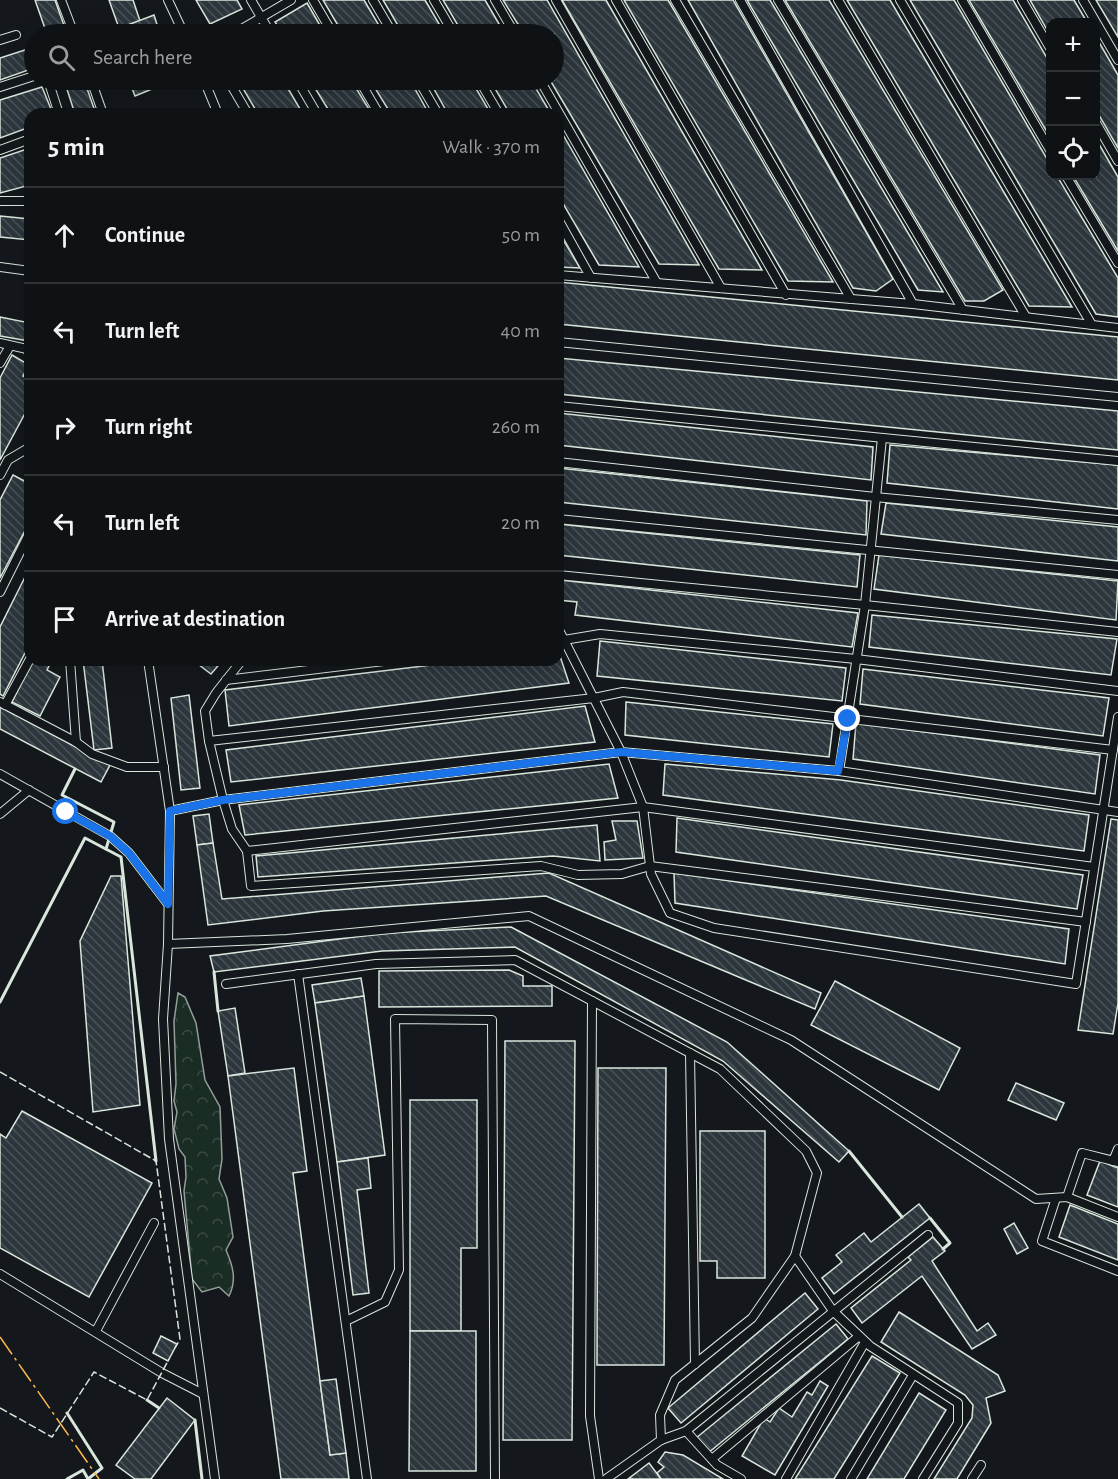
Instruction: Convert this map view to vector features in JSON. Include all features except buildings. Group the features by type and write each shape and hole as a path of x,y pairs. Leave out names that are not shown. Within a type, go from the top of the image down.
{"lane":[{"path":"61,0 70,24"},
{"path":"168,0 179,24"},
{"path":"251,0 265,24"},
{"path":"250,24 291,0"},
{"path":"313,0 327,24"},
{"path":"373,0 387,24"},
{"path":"434,0 448,24"},
{"path":"495,0 509,24"},
{"path":"556,0 721,288"},
{"path":"616,0 786,295"},
{"path":"675,0 851,299"},
{"path":"740,0 913,304"},
{"path":"778,0 963,310"},
{"path":"838,0 1026,317"},
{"path":"900,0 1092,325"},
{"path":"962,0 1046,143"},
{"path":"1022,0 1046,41"},
{"path":"1083,0 1118,60"},
{"path":"0,40 16,35"},
{"path":"0,87 24,79"},
{"path":"51,90 57,108"},
{"path":"95,90 101,108"},
{"path":"208,90 216,108"},
{"path":"234,90 244,108"},
{"path":"303,90 313,108"},
{"path":"365,90 375,108"},
{"path":"424,90 434,108"},
{"path":"485,90 495,108"},
{"path":"546,90 556,108"},
{"path":"564,122 657,284"},
{"path":"1097,126 1118,161"},
{"path":"0,150 24,141"},
{"path":"1068,180 1118,263"},
{"path":"0,201 24,201"},
{"path":"564,230 591,278"},
{"path":"0,267 24,270"},
{"path":"564,276 913,304 1118,328"},
{"path":"0,343 24,348"},
{"path":"564,343 1118,397"},
{"path":"0,363 9,346"},
{"path":"564,407 1118,461"},
{"path":"838,771 865,605 882,438"},
{"path":"0,475 8,460 24,451"},
{"path":"564,463 875,497 1118,520"},
{"path":"564,520 1118,575"},
{"path":"0,592 24,544"},
{"path":"564,575 1118,633"},
{"path":"564,640 600,634 856,659 1118,691"},
{"path":"564,646 594,698 621,752 643,807 651,874 669,913 714,928 1076,984 1118,717"},
{"path":"26,666 3,703 76,741 92,754 128,766 164,767"},
{"path":"70,666 76,741"},
{"path":"149,666 170,811 168,944 164,1019 169,1139 215,1479"},
{"path":"237,666 205,711 209,741 223,800 232,829 247,851 250,886 541,866 578,875 622,874 650,866 1086,922"},
{"path":"226,680 342,666"},
{"path":"209,741 594,698 623,692 1113,750"},
{"path":"170,811 223,800 621,752 838,771 1118,812"},
{"path":"0,774 110,836 129,853 168,904"},
{"path":"0,814 29,790"},
{"path":"247,851 643,807 1094,867"},
{"path":"168,944 287,939 529,916 791,1041 1036,1199 1067,1197 1118,1217"},
{"path":"226,984 376,963 515,960 720,1069 806,1151 817,1173 795,1256 752,1318 675,1380 660,1415 661,1440"},
{"path":"298,974 368,1479"},
{"path":"592,1001 590,1416 599,1479"},
{"path":"345,1321 385,1302 399,1270 394,1019 492,1020 495,1479"},
{"path":"690,1053 695,1364"},
{"path":"1067,1197 1082,1153 1116,1162 1118,1149"},
{"path":"1056,1198 1042,1241 1118,1271"},
{"path":"96,1331 154,1223"},
{"path":"606,1479 661,1440 686,1431 928,1235"},
{"path":"795,1256 834,1311 862,1339 957,1403 958,1424 923,1479"},
{"path":"0,1274 162,1373 203,1394"},
{"path":"712,1459 862,1339"},
{"path":"786,1479 862,1339"},
{"path":"851,1479 914,1375"},
{"path":"686,1431 717,1465 741,1479"},
{"path":"972,1479 981,1465"}],"green space":[{"path":"178,993 185,997 196,1023 205,1080 220,1107 222,1159 219,1179 227,1198 233,1237 226,1250 233,1273 233,1284 229,1296 219,1287 202,1292 192,1279 184,1191 185,1157 179,1149 174,1129 177,1112 174,1101 176,1084 174,1021"}],"fence":[{"path":"0,1072 156,1161 180,1339 175,1348"},
{"path":"0,1408 52,1437 94,1372 147,1400 169,1359"}],"wall":[{"path":"75,769 62,795 114,822 106,849"},
{"path":"0,1002 85,838 121,857 156,1161"},
{"path":"214,972 218,1011"},
{"path":"849,1151 902,1217"},
{"path":"930,1218 950,1243 943,1249"},
{"path":"147,1400 159,1408"},
{"path":"67,1413 102,1468 88,1479 83,1470 67,1479"},
{"path":"195,1420 202,1479"}],"power":[{"path":"0,1337 99,1479"}],"route":[{"path":"66,812 110,836 129,853 168,904 170,811 223,800 621,752 838,771 848,719"}]}
